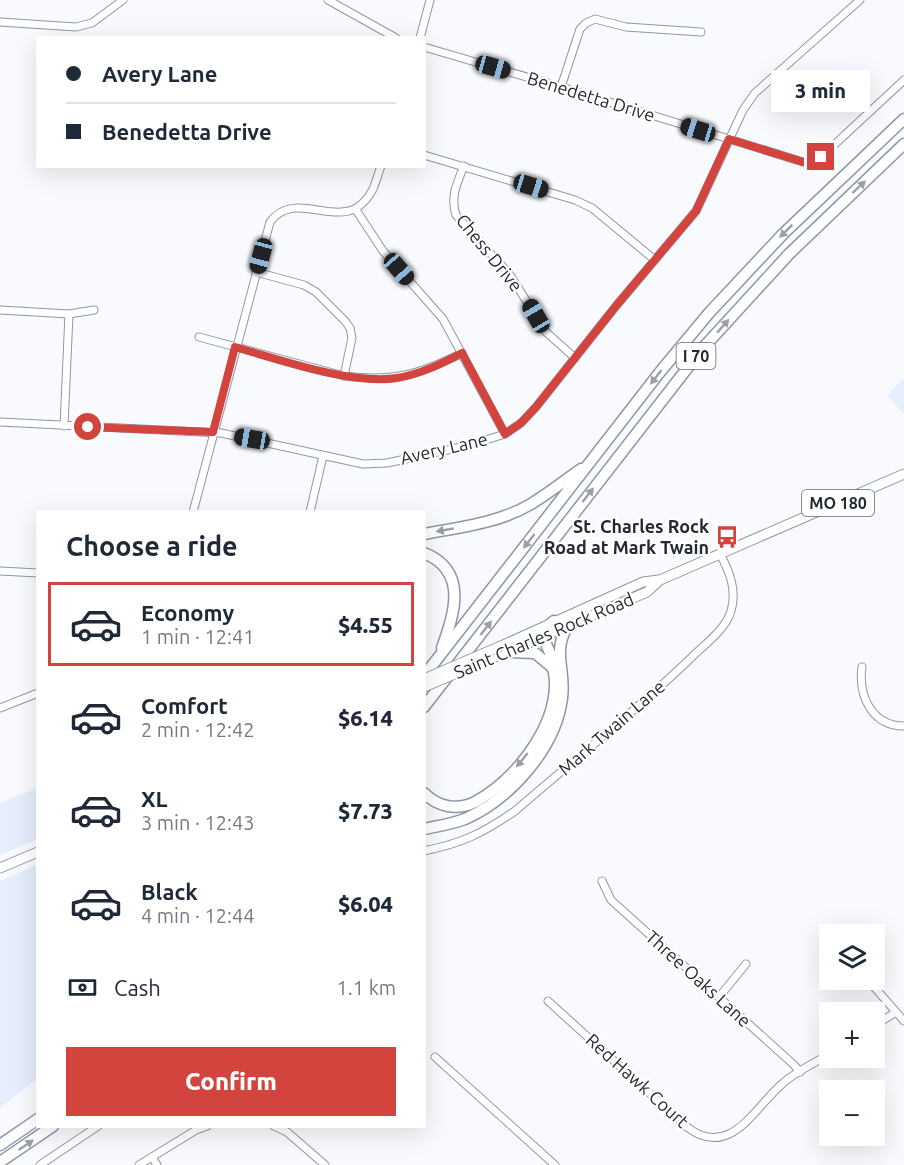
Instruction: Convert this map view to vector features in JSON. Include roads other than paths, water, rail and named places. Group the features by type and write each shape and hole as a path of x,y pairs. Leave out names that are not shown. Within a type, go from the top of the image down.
{"highway":[{"name":"I 70","path":"426,675 682,345 738,281 803,214 904,119"},
{"name":"I 70","path":"426,704 710,340 789,254 904,144"},
{"path":"426,534 481,523 516,512 546,494 591,461"},
{"path":"426,554 443,565 453,581 455,590 454,610 437,660"},
{"path":"544,632 554,621"},
{"path":"426,828 464,819 479,811 508,790 535,760 547,742 559,714 563,688 559,656 560,642 567,627"},
{"path":"544,632 559,656"},
{"path":"426,794 441,804 452,807 472,803 501,782 528,753 546,723 554,692 553,668 544,632"},
{"path":"504,649 535,653 553,668"},
{"path":"0,1145 36,1120"},
{"path":"0,1162 50,1128"}],"main road":[{"name":"Saint Charles Rock Road","path":"554,621 643,582 660,580 904,474"},
{"name":"Saint Charles Rock Road","path":"426,677 544,632 567,627 647,592 660,580"},
{"name":"Saint Charles Rock Road","path":"426,686 490,659 504,649"},
{"path":"0,868 36,853"}],"street":[{"path":"0,22 76,27 92,23 123,0"},
{"path":"328,0 392,36"},
{"path":"421,36 430,0"},
{"name":"Avery Lane","path":"0,422 213,432 363,464 387,463 466,446 505,434 521,423 536,407 696,211 743,110 755,93 860,0"},
{"path":"561,87 580,28 595,19 626,27 701,32"},
{"name":"Benedetta Drive","path":"426,48 803,162 815,160 827,152 904,80"},
{"path":"426,155 575,200 592,208 655,260"},
{"name":"Chess Drive","path":"464,166 453,193 456,215 510,275 546,332 575,358"},
{"path":"194,510 270,222 277,213 296,206 340,214 356,210 373,188 380,168"},
{"path":"356,210 383,251 442,319 505,434"},
{"path":"256,272 304,285 316,292 345,321 350,328 352,338 345,376"},
{"path":"0,310 69,314 94,310"},
{"path":"64,426 69,314"},
{"path":"199,337 345,376 368,379 397,378 430,369 462,353"},
{"path":"310,510 323,456"},
{"name":"Mark Twain Lane","path":"426,850 469,839 514,811 704,646 724,624 731,611 732,580 720,554"},
{"path":"0,571 36,573"},
{"path":"862,667 863,691 869,707 879,719 888,724 904,726"},
{"path":"0,708 36,694"},
{"name":"Three Oaks Lane","path":"602,881 611,900 800,1072"},
{"path":"719,997 746,964"},
{"path":"877,990 904,1021"},
{"name":"Red Hawk Court","path":"548,1001 698,1135 710,1138 722,1137 734,1132 784,1082 800,1072"},
{"path":"885,1019 896,1012"},
{"path":"435,1058 555,1165"},
{"path":"800,1072 819,1061"},
{"path":"40,1165 95,1128"},
{"path":"139,1165 202,1128"},
{"path":"278,1128 287,1132 325,1165"},
{"path":"152,1156 158,1165"}],"place":[{"name":"St. Charles Rock Road at Mark Twain","path":"727,537"}]}
